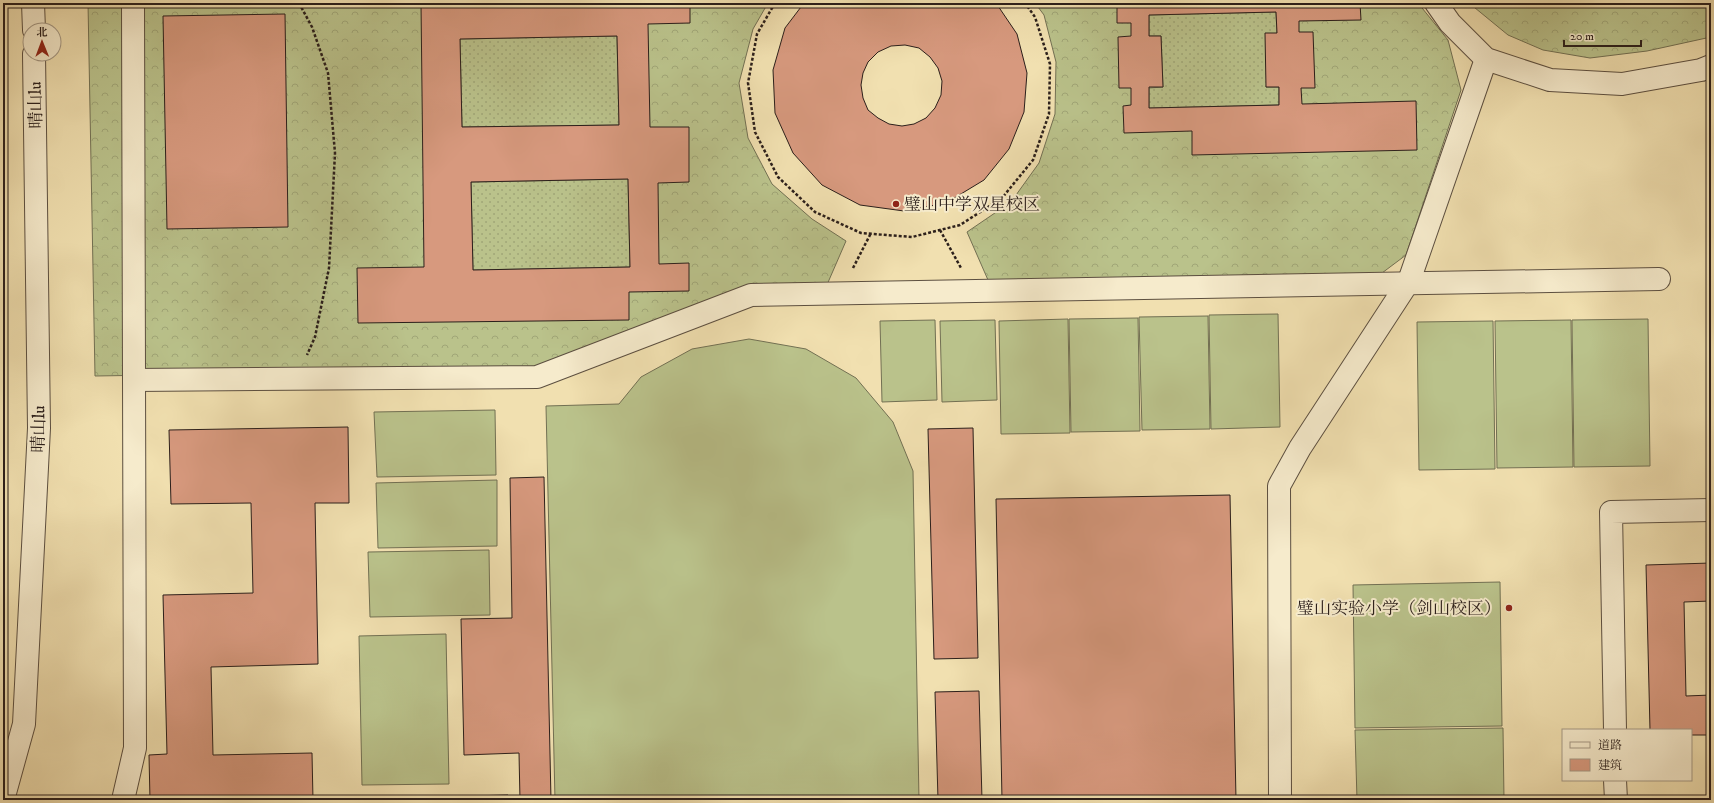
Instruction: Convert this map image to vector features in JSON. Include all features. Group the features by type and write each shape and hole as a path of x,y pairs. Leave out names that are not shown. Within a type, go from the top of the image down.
{"street":[{"path":"33,3 34,22"},
{"path":"123,800 135,748 133,3"},
{"path":"1436,3 1450,23 1486,59 1550,80 1622,84 1701,70 1711,66"},
{"path":"1280,800 1279,486 1300,448 1407,283 1486,59"},
{"name":"晴山lu","path":"3,800 24,724 39,428 34,62"},
{"path":"134,380 537,377 751,295 1659,279"},
{"path":"1614,729 1611,512 1711,510"},
{"path":"1615,781 1616,800"}],"path":[{"path":"296,379 315,337 329,268 335,153 328,73 312,27 299,3"},
{"path":"775,3 757,34 748,83 755,132 778,178 815,212 861,233 912,237 960,225 1002,198 1033,160 1049,114 1050,64 1035,17 1025,3"},
{"path":"940,230 974,291"},
{"path":"840,293 871,233"}],"green space":[{"path":"88,3 768,3 753,29 739,83 748,138 772,184 812,219 846,241 826,287 750,288 534,369 95,376"},
{"path":"1035,3 1418,3 1448,40 1461,90 1406,255 1382,273 988,280 967,232 1011,202 1039,163 1055,114 1056,62 1044,15"},
{"path":"1469,3 1711,3 1711,37 1647,51 1590,58 1543,50 1508,35"},
{"path":"1276,12 1277,33 1266,87 1279,87 1279,105 1149,108 1149,88 1163,87 1161,36 1149,36 1149,15"},
{"path":"617,36 619,125 462,127 460,39"},
{"path":"628,179 630,267 473,270 471,182"},
{"path":"1278,314 1280,427 1211,429 1209,315"},
{"path":"1208,316 1210,429 1142,430 1139,317"},
{"path":"1138,318 1140,431 1071,432 1069,319"},
{"path":"1068,319 1070,433 1001,434 999,321"},
{"path":"1648,319 1650,466 1574,467 1572,320"},
{"path":"935,320 937,400 882,402 880,321"},
{"path":"995,320 997,400 942,402 940,321"},
{"path":"1571,320 1573,467 1497,468 1495,321"},
{"path":"1493,321 1495,469 1419,470 1417,322"},
{"path":"749,339 806,349 856,378 893,422 913,471 919,800 555,800 546,406 619,404 641,377 692,349"},
{"path":"495,410 496,475 377,477 374,412"},
{"path":"497,480 497,546 378,548 376,483"},
{"path":"489,550 490,615 370,617 368,552"},
{"path":"1500,582 1502,726 1355,728 1353,585"},
{"path":"446,634 449,784 362,785 359,636"},
{"path":"1503,728 1504,800 1357,800 1355,730"}],"building":[{"path":"421,3 690,3 690,23 648,24 650,127 689,127 689,182 658,183 659,264 689,263 689,291 629,292 629,320 358,323 357,268 424,267","holes":["617,36 619,125 462,127 460,39","628,179 630,267 473,270 471,182"]},
{"path":"804,3 996,3 1017,34 1027,73 1024,112 1009,149 984,180 946,203 904,211 860,205 822,185 793,153 775,113 773,70 785,28","holes":["905,45 919,48 930,57 938,68 942,81 941,95 935,108 926,118 914,124 902,126 889,124 868,110 863,98 861,85 863,73 868,62 878,52 891,46"]},
{"path":"1117,3 1360,3 1361,20 1299,21 1299,32 1313,32 1315,88 1301,88 1302,104 1416,101 1417,150 1192,155 1192,131 1124,133 1123,106 1131,105 1131,88 1119,88 1118,37 1131,36 1131,23 1117,23","holes":["1276,12 1277,33 1265,33 1266,87 1279,87 1279,105 1149,108 1149,87 1163,87 1161,36 1149,36 1149,15"]},
{"path":"285,14 288,227 167,229 163,16"},
{"path":"348,427 349,503 315,503 318,664 211,667 213,755 312,753 313,800 150,800 149,755 167,754 163,595 253,593 251,503 171,504 169,430"},
{"path":"973,428 978,658 934,659 928,429"},
{"path":"544,477 551,800 520,800 519,753 464,755 461,619 512,618 510,478"},
{"path":"1230,495 1236,800 1002,800 996,499"},
{"path":"1711,563 1711,601 1684,602 1686,696 1711,695 1711,735 1692,735 1692,729 1650,729 1646,565"},
{"path":"979,691 982,800 938,800 935,692"},
{"path":"508,795 508,800 348,800 348,799"}],"place":[{"name":"璧山中学双星校区","path":"896,204"},
{"name":"璧山实验小学（剑山校区）","path":"1509,608"}]}
